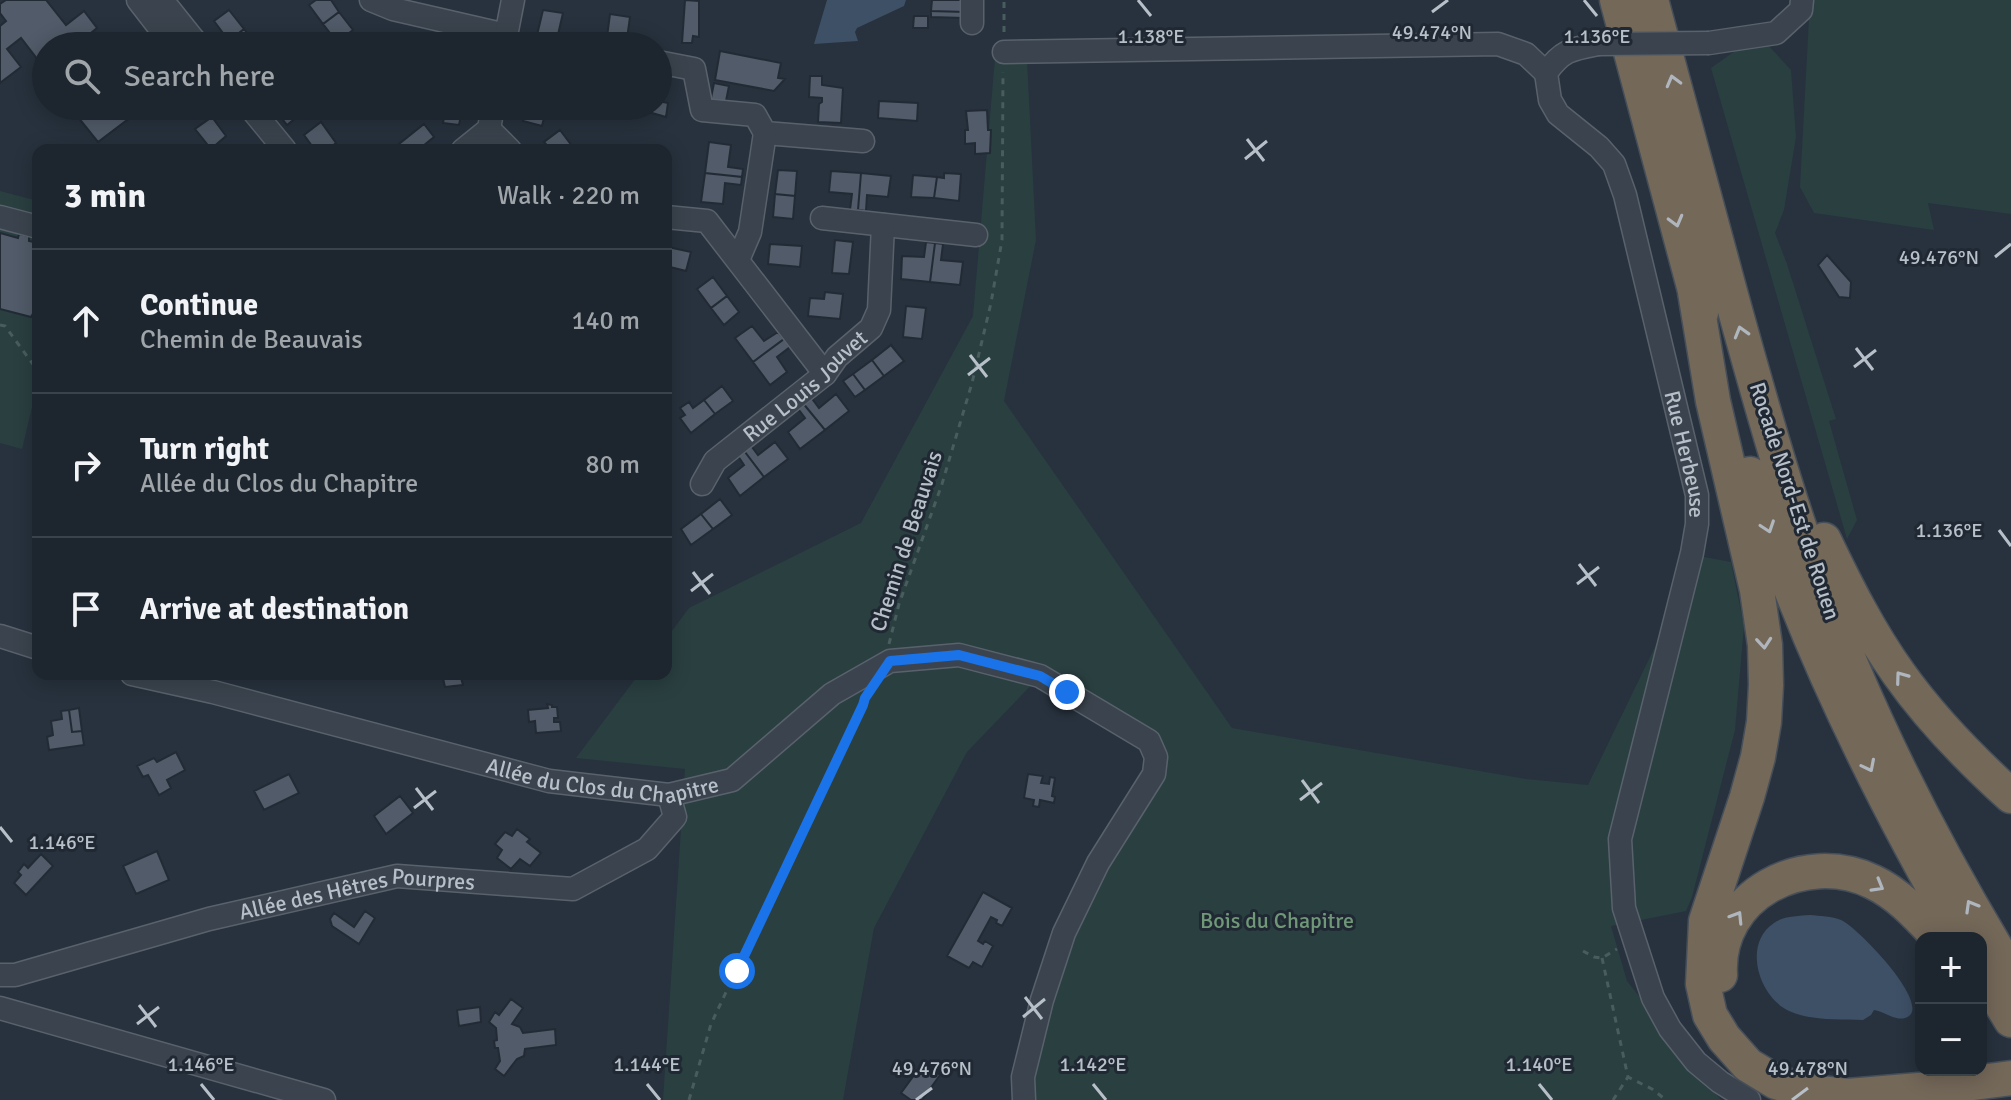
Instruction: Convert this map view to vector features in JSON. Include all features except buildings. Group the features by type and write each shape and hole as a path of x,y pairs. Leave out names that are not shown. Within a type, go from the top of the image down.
{"highway":[{"name":"Rocade Nord-Est de Rouen","path":"1617,0 1695,292 1752,480 1779,557 1862,753 1919,864 1959,932"},
{"name":"Rocade Nord-Est de Rouen","path":"1651,0 1796,517 1851,666 1907,788 2011,973"},
{"path":"1695,292 1713,401 1757,590 1765,645 1766,685 1758,757 1706,921 1703,984 1710,1015 1724,1038 1748,1065 1776,1082 1810,1092 1848,1096 2011,1078"},
{"path":"1763,407 1839,570 1875,638 1924,707 2011,796"},
{"path":"1915,1076 1879,1080 1824,1078 1798,1073 1774,1063 1738,1032 1727,1012 1721,988 1720,964 1724,941 1751,897 1782,878 1803,872 1826,870 1873,882 1897,898 1933,932"},
{"path":"1987,983 2000,1009"},
{"path":"1987,1066 2011,1063"}],"street":[{"path":"138,0 164,32"},
{"path":"162,0 187,32"},
{"path":"371,0 476,32"},
{"path":"507,32 513,0"},
{"path":"972,0 972,23"},
{"path":"1004,52 1498,44 1526,54 1546,73 1554,61 1571,49 1598,44 1709,43 1776,33 1801,10 1802,0"},
{"path":"672,65 694,69 702,110 755,115 765,133 750,232 738,260"},
{"name":"Rue Herbeuse","path":"1546,73 1550,100 1558,114 1599,147 1614,164 1625,195 1697,495 1697,524 1692,553 1620,839 1624,908 1653,998 1670,1029 1696,1062 1749,1100"},
{"path":"260,120 280,144"},
{"path":"470,144 489,129 491,120"},
{"path":"489,129 504,144"},
{"path":"765,133 863,141"},
{"path":"0,217 32,225"},
{"path":"672,218 707,221 825,374"},
{"path":"822,218 976,235"},
{"name":"Rue Louis Jouvet","path":"702,484 715,461 825,374 837,357 871,328 879,310 883,225"},
{"path":"0,636 32,646"},
{"name":"Allée du Clos du Chapitre","path":"159,680 549,781 669,795 732,780 832,694 890,661 959,655 1040,676 1149,741 1156,757 1154,774 1098,863 1064,933 1042,1000 1023,1077 1024,1100"},
{"name":"Allée des Hêtres Pourpres","path":"0,975 15,975 209,919 397,876 573,889 647,849 675,817 669,795"},
{"path":"0,1008 324,1100"}],"path":[{"name":"Chemin de Beauvais","path":"689,1100 711,1024 865,698 890,661 887,652 899,604 942,484 972,383 1002,240 1004,0"},
{"path":"0,325 5,326 32,361"},
{"path":"1583,951 1602,958 1617,949"},
{"path":"1602,958 1628,1077 1613,1100"},
{"path":"1628,1077 1666,1100"}],"green space":[{"path":"1810,0 2011,0 2011,214 1928,203 1934,230 1814,213 1800,187"},
{"path":"1766,43 1791,70 1796,137 1784,210 1775,233 1836,419 1829,421 1857,520 1847,539 1711,68 1735,51"},
{"name":"Bois du Chapitre","path":"995,58 1027,59 1036,240 1004,401 1232,728 1526,779 1588,785 1699,556 1731,562 1744,626 1735,730 1692,897 1686,911 1611,926 1627,981 1721,1100 1024,1100 1042,1000 1156,757 1040,676 967,752 874,928 843,1100 663,1100 685,769 576,758 634,680 672,680 672,631 689,608 861,523 973,316"},
{"path":"0,191 32,199 32,407 22,449 0,443"}],"water":[{"path":"827,0 906,0 904,6 857,28 858,41 814,44"},
{"path":"1810,915 1841,920 1875,949 1909,996 1912,1008 1909,1016 1896,1018 1874,1010 1863,1020 1825,1019 1798,1014 1778,1004 1758,970 1759,944 1764,932 1774,923"}],"route":[{"path":"737,971 865,698 890,661 959,655 1040,676 1067,692"}]}
